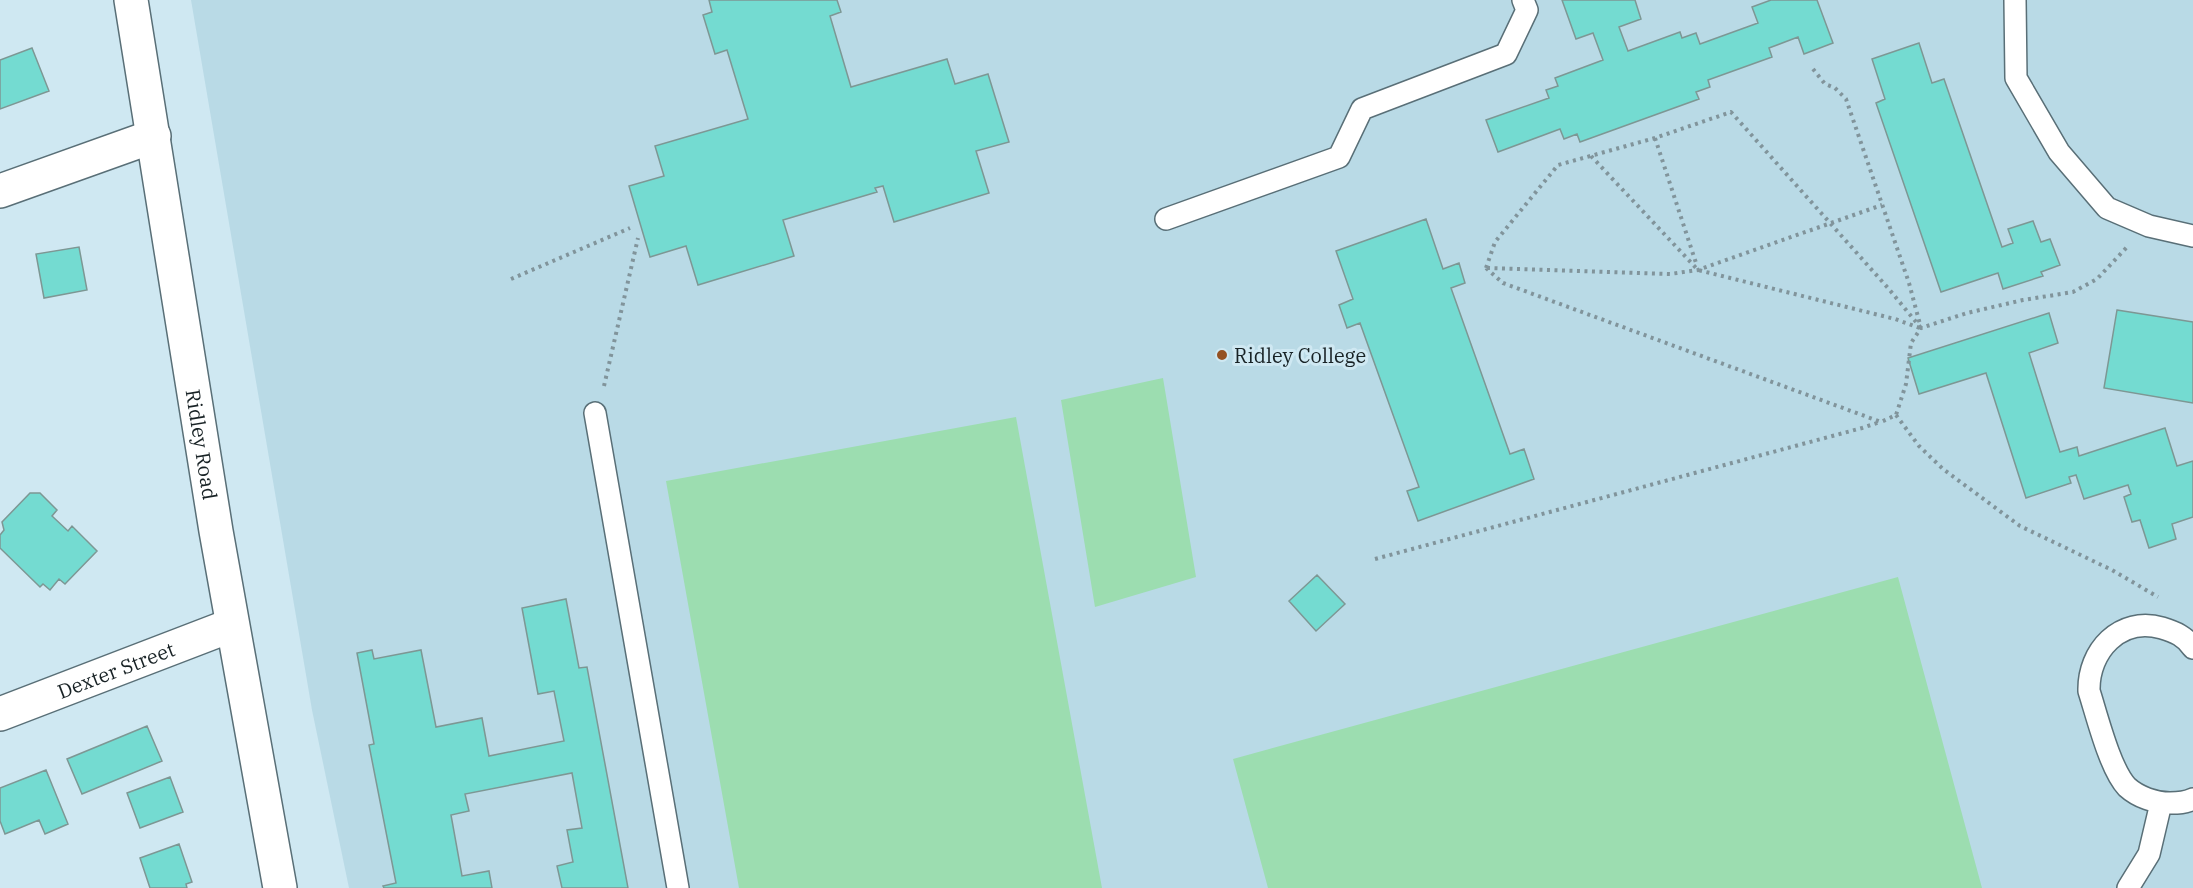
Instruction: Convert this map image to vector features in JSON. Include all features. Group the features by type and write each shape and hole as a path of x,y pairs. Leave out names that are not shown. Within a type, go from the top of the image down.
{"street":[{"name":"Ridley Road","path":"131,0 232,625 280,888"},
{"path":"0,191 154,136"},
{"name":"Dexter Street","path":"0,714 232,625"}],"lane":[{"path":"1166,219 1339,157 1362,109 1506,54 1527,10 1523,0"},
{"path":"2015,0 2016,78 2059,152 2107,208 2149,226 2193,236"},
{"path":"595,413 678,888"},
{"path":"2193,648 2181,635 2172,631 2153,626 2133,627 2110,638 2100,649 2094,659 2088,679 2089,691 2116,769 2133,792 2161,803 2182,803 2193,800"},
{"path":"2128,888 2149,854 2161,803"}],"path":[{"path":"1375,559 1862,428 1896,415 1906,384 1911,343 1921,328 1909,283 1846,99 1835,88 1826,84 1814,69"},
{"path":"1486,268 1495,242 1558,165 1654,138 1731,112 1832,224 1921,328"},
{"path":"1654,138 1698,270"},
{"path":"1591,156 1698,270 1895,319 1921,328 1967,313 2023,300 2073,292 2097,279 2121,255 2128,246 2133,219"},
{"path":"1486,268 1670,274 1698,270 1882,205"},
{"path":"511,279 630,228"},
{"path":"604,386 638,238"},
{"path":"1486,268 1503,283 1881,422"},
{"path":"1896,415 1919,446 1943,469 2020,526 2112,570 2164,602"}],"shaded area":[{"name":"Ridley College","path":"191,0 2193,0 2193,888 349,888 312,710"}],"green space":[{"path":"1163,378 1196,577 1095,607 1061,400"},
{"path":"1016,417 1102,888 739,888 666,481"},
{"path":"1898,577 1982,888 1268,888 1233,759"}],"building":[{"path":"709,0 837,0 841,12 830,16 851,87 947,59 955,84 988,74 1009,142 976,151 989,193 894,222 883,186 875,188 877,192 783,220 794,256 698,285 686,246 650,257 629,186 664,176 655,146 748,119 727,50 715,54 703,15 712,12"},
{"path":"1562,0 1635,0 1641,19 1619,27 1628,51 1680,32 1682,38 1696,33 1700,44 1758,23 1752,7 1771,0 1817,0 1833,43 1804,54 1798,37 1769,48 1772,57 1708,80 1710,87 1696,92 1699,99 1580,142 1577,134 1564,139 1560,129 1498,152 1486,120 1549,98 1546,90 1558,86 1555,78 1603,60 1593,33 1576,39"},
{"path":"1919,43 1932,83 1944,79 2002,247 2013,243 2008,229 2033,221 2041,242 2050,239 2060,265 2041,272 2043,276 2003,289 1998,273 1941,292 1876,103 1885,99 1872,59"},
{"path":"32,48 49,91 0,109 0,60"},
{"path":"1426,219 1443,269 1459,263 1465,283 1451,288 1510,454 1524,449 1534,479 1418,521 1407,491 1419,487 1360,323 1347,328 1339,305 1353,299 1336,251"},
{"path":"79,247 87,290 44,298 36,254"},
{"path":"2117,310 2193,322 2193,403 2104,388"},
{"path":"2049,313 2058,343 2029,353 2060,452 2077,447 2079,456 2165,428 2177,466 2193,461 2193,517 2172,524 2176,539 2149,548 2140,520 2132,522 2124,497 2131,494 2128,485 2084,499 2076,475 2069,477 2071,483 2026,498 1986,373 1919,394 1908,358"},
{"path":"30,493 40,493 57,510 52,516 68,531 72,526 97,551 65,584 59,579 50,590 43,584 40,587 0,548 0,535 4,530 2,522"},
{"path":"1317,575 1345,604 1316,631 1289,601"},
{"path":"566,599 579,668 587,667 628,888 562,888 557,866 573,862 567,830 582,828 572,773 465,794 469,811 451,815 462,876 489,871 492,888 384,888 383,886 396,883 369,745 374,744 357,653 372,650 374,659 421,650 436,727 482,718 489,756 564,741 554,691 538,694 522,608"},
{"path":"147,726 162,761 82,794 67,759"},
{"path":"46,770 68,824 45,834 39,820 5,834 0,821 0,788"},
{"path":"170,777 183,812 140,828 127,793"},
{"path":"179,844 192,882 186,884 187,888 150,888 140,858"}],"place":[{"name":"Ridley College","path":"1222,355"}]}
